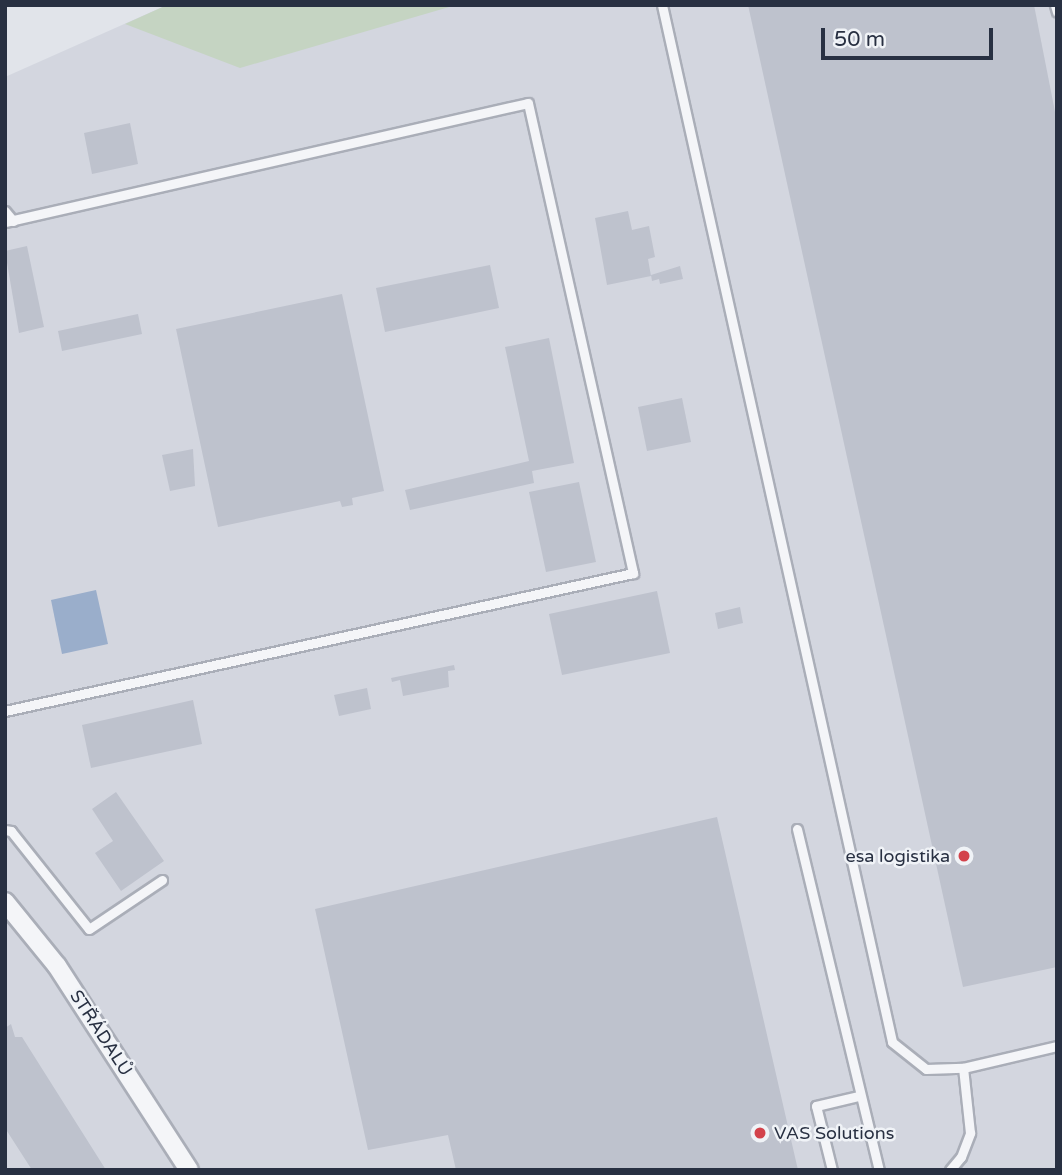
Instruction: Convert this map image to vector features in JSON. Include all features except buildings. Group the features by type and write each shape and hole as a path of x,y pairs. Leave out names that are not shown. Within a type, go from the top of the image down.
{"street":[{"name":"STŘÁDALŮ","path":"5,902 57,966 189,1170"}],"lane":[{"path":"662,5 892,1042 926,1069 963,1068 1057,1046"},
{"path":"1055,5 1057,12"},
{"path":"5,211 9,221 528,103 633,573 5,711"},
{"path":"797,829 858,1096 879,1170"},
{"path":"5,830 11,831 89,929 162,880"},
{"path":"950,1170 961,1157 970,1133 963,1068"},
{"path":"832,1170 816,1106 858,1096"}],"shaded area":[{"path":"167,5 1057,5 1057,1170 5,1170 5,77"}],"green space":[{"path":"167,5 456,5 240,68 125,24"}],"water":[{"path":"96,590 108,644 62,654 51,600"}],"place":[{"name":"esa logistika","path":"964,856"},
{"name":"VAS Solutions","path":"760,1133"}]}
